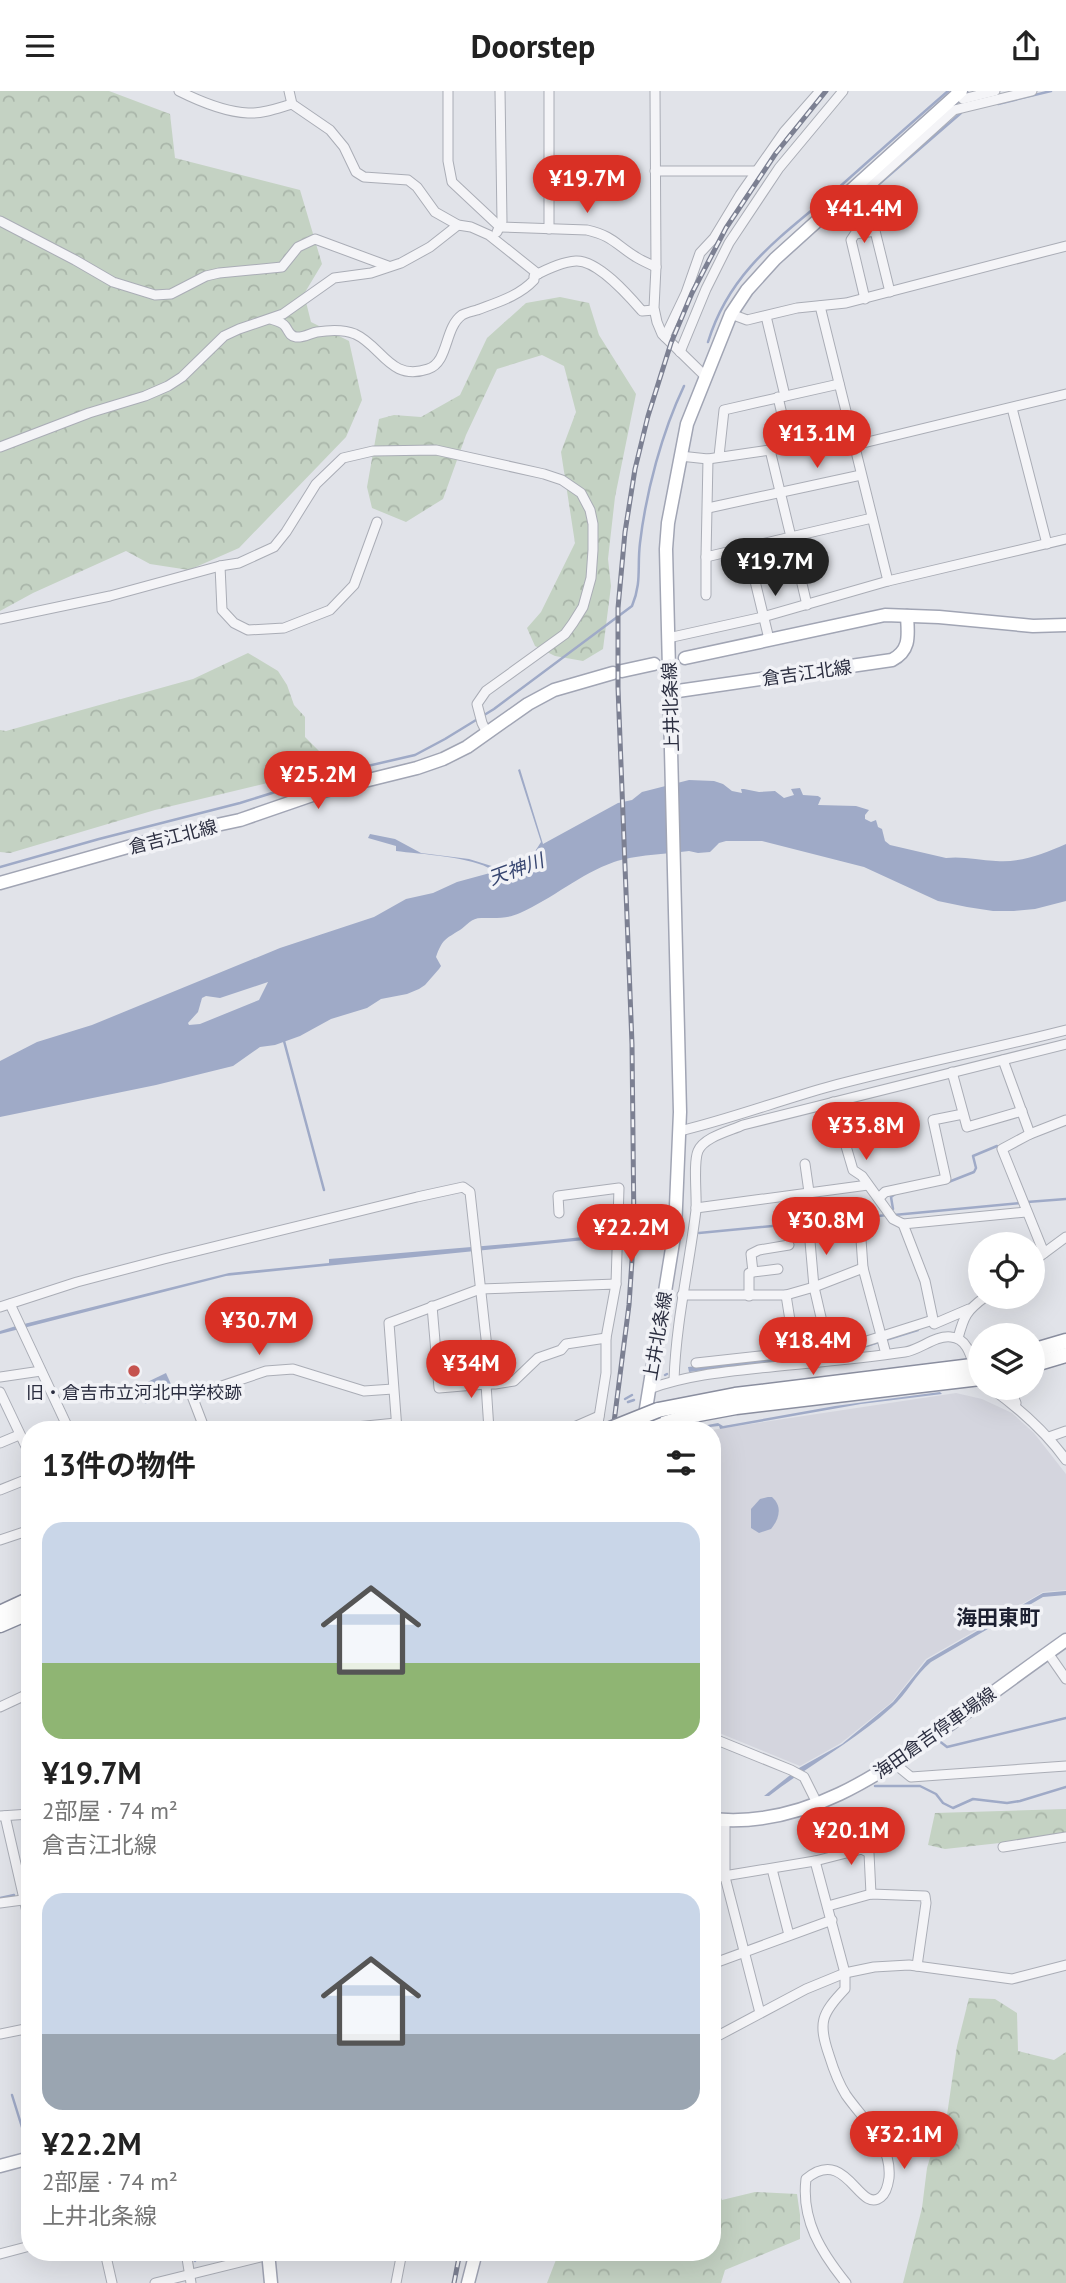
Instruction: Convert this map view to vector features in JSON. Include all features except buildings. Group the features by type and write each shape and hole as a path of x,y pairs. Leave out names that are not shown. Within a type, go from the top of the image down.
{"highway":[{"path":"1045,1348 1066,1341"},
{"path":"1045,1361 1066,1355"},
{"path":"630,1421 658,1410 735,1395 968,1375"},
{"path":"672,1421 736,1407 968,1375"},
{"path":"0,1613 21,1603"},
{"path":"0,1625 21,1616"}],"main road":[{"name":"上井北条線","path":"647,1421 649,1389 675,1230 680,1131 666,549 668,523 687,424 731,314 761,274 829,210 959,97"},
{"path":"685,658 885,615 1034,626 1066,625"},
{"name":"倉吉江北線","path":"671,697 892,660 900,656 908,646 907,616"},
{"name":"倉吉江北線","path":"0,883 170,835 240,820 324,791 417,768 443,759 554,690 653,664"},
{"name":"海田倉吉停車場線","path":"721,1819 783,1815 818,1805 895,1763 1066,1640"},
{"path":"0,2166 21,2160"},
{"path":"271,2283 272,2261"},
{"path":"468,2283 474,2261"}],"street":[{"path":"179,91 229,110 250,113 270,111 292,104"},
{"path":"289,91 292,104 330,130 344,146 356,172 364,177 408,180 417,187 435,212 458,225 471,227 493,238 538,274"},
{"path":"448,91 448,161 452,182 500,227 587,230 614,239 636,258 656,267"},
{"path":"493,238 502,221 500,91"},
{"path":"549,91 549,229"},
{"path":"655,91 654,310 665,337 706,377"},
{"path":"665,337 686,293 699,253 714,238 784,132 820,91"},
{"path":"680,352 706,289 729,243 779,169 843,91"},
{"path":"959,97 995,91"},
{"path":"959,97 1032,91"},
{"path":"829,210 840,213 954,110 959,97"},
{"path":"655,171 756,171"},
{"path":"865,190 890,292"},
{"path":"0,221 113,282 155,295 171,294 206,276 219,273 282,267 298,247 315,239 391,267"},
{"path":"2,444 168,386 182,377 224,336 271,319 299,304 334,278 371,273 391,267 430,247 458,225"},
{"path":"866,299 851,240 855,235 876,231"},
{"path":"731,314 747,320 797,309 866,299 1066,246"},
{"path":"271,319 284,324 291,335 297,337 318,332 338,331 353,334 400,370 429,369 436,364 447,338 462,316 516,295 538,274 580,261 592,265 613,281 642,311 654,310"},
{"path":"820,306 888,581"},
{"path":"765,316 789,445"},
{"path":"719,456 724,410 839,384"},
{"path":"855,445 1066,394"},
{"path":"1012,408 1047,544"},
{"path":"680,456 708,459 770,450 851,433"},
{"path":"0,619 110,596 239,563 274,547 316,484 343,458 373,451 436,450 544,474 562,480 581,493 590,510 593,524 591,578 583,607 565,635 486,691 477,704 487,733"},
{"path":"770,450 807,605"},
{"path":"706,595 708,459"},
{"path":"708,509 862,475"},
{"path":"706,557 872,518"},
{"path":"220,566 222,610 234,623 248,630 284,628 330,610 354,585 377,522"},
{"path":"668,638 763,617 888,581 1066,539"},
{"path":"747,548 769,639"},
{"path":"680,1131 830,1087 1066,1030"},
{"path":"674,1380 682,1295 696,1208 697,1152 705,1142 743,1125 1066,1044"},
{"path":"1003,1060 1030,1134"},
{"path":"952,1072 967,1127 1022,1111"},
{"path":"833,1102 853,1170 862,1176 893,1219 903,1224 1026,1212"},
{"path":"879,1198 885,1192 946,1179 933,1120 963,1114"},
{"path":"1035,1232 1002,1149 1030,1134 1066,1120"},
{"path":"806,1164 808,1192"},
{"path":"696,1208 868,1185"},
{"path":"65,1421 5,1305 164,1259 463,1187 470,1192 488,1357 486,1384 488,1421"},
{"path":"559,1213 558,1196 619,1188 616,1284 606,1338 606,1373 599,1421"},
{"path":"903,1224 925,1281 934,1324 969,1309"},
{"path":"859,1225 863,1268 886,1354"},
{"path":"809,1230 814,1287 830,1361"},
{"path":"1045,1252 1066,1237"},
{"path":"753,1272 751,1254 759,1249 789,1245"},
{"path":"682,1295 786,1295 863,1268"},
{"path":"749,1296 749,1273 778,1269"},
{"path":"396,1421 389,1323 480,1289 616,1284"},
{"path":"786,1295 795,1352"},
{"path":"432,1306 439,1388 514,1381 538,1358 561,1350 566,1344 606,1338"},
{"path":"958,1338 969,1309"},
{"path":"696,1363 850,1346 933,1320"},
{"path":"649,1389 674,1380 910,1351 943,1337 958,1338 968,1350"},
{"path":"202,1421 192,1396 266,1371 293,1369 363,1391 393,1389"},
{"path":"0,1377 41,1371"},
{"path":"0,1392 21,1439"},
{"path":"1008,1400 1049,1437 1066,1460"},
{"path":"1014,1400 1019,1408"},
{"path":"588,1421 600,1416"},
{"path":"1049,1437 1066,1431"},
{"path":"0,1443 19,1435"},
{"path":"0,1490 21,1482"},
{"path":"0,1540 21,1533"},
{"path":"1048,1653 1066,1679"},
{"path":"0,1707 21,1697"},
{"path":"721,1742 804,1777 818,1805"},
{"path":"895,1763 911,1777 1066,1766"},
{"path":"21,1815 3,1816 21,1878"},
{"path":"1003,1847 1066,1837"},
{"path":"721,1841 726,1877 760,2013"},
{"path":"721,1877 815,1861 862,1849 869,1853 872,1894"},
{"path":"815,1861 845,1973 845,1989 830,2005 822,2033 845,2093 880,2139 889,2171 888,2185 878,2200 863,2197 842,2173 833,2169 822,2169 806,2179 804,2205 808,2221 819,2245 846,2283"},
{"path":"772,1869 789,1935"},
{"path":"828,1906 872,1894 925,1896 917,1966"},
{"path":"0,1903 21,1900"},
{"path":"721,1961 832,1920"},
{"path":"721,2034 806,1989 845,1973 874,1967 917,1966 1012,1979 1066,1965"},
{"path":"0,2034 21,2030"},
{"path":"0,2254 21,2248"},
{"path":"107,2261 112,2283"},
{"path":"187,2261 190,2279"},
{"path":"155,2283 190,2279 247,2261"},
{"path":"396,2283 400,2261"}],"shaded area":[{"path":"956,1393 968,1396 968,1400 984,1400 1012,1413 1034,1433 1066,1474 1066,1590 1043,1592 926,1659 892,1702 841,1743 800,1766 721,1734 721,1428"}],"green space":[{"path":"0,91 109,91 170,114 175,158 300,190 322,264 304,294 311,322 349,341 362,400 346,437 239,548 189,570 150,564 126,551 0,611"},
{"path":"560,297 589,303 599,335 636,394 615,497 608,559 611,586 603,649 583,661 555,656 535,646 527,628 541,612 575,543 561,452 576,412 564,366 542,355 497,369 466,435 443,499 406,522 372,508 367,487 379,419 394,415 421,417 460,395 487,338 526,303"},
{"path":"248,653 278,671 287,685 294,705 305,717 305,737 325,757 307,776 155,810 10,853 0,852 0,730 6,731 193,679"},
{"path":"1066,1809 1066,1839 1026,1840 945,1849 928,1845 935,1813"},
{"path":"969,1998 995,1999 1017,2013 1018,2051 1054,2060 1066,2052 1066,2283 903,2283 922,2208 927,2168 946,2122 957,2046"},
{"path":"755,2192 797,2194 800,2239 725,2270 721,2283 547,2283 556,2261 721,2261 721,2198 722,2200"}],"water":[{"name":"天神川","path":"520,769 543,844 618,803 632,800 642,792 689,780 714,781 732,791 742,793 741,789 775,791 784,798 794,795 791,789 800,788 803,795 821,798 818,805 856,806 869,810 865,819 871,822 876,820 885,841 890,845 946,858 1014,861 1066,844 1066,901 1014,911 967,907 938,901 864,867 762,841 726,841 719,843 710,852 689,851 631,858 602,867 515,915 473,920 442,943 436,957 441,966 419,989 381,999 367,1008 331,1019 300,1036 260,1047 233,1066 0,1117 0,1061 37,1042 92,1025 280,948 374,917 406,899 433,893 492,870 460,859 396,851 396,846 368,838 370,834 395,839 421,853 469,859 498,868 534,853 541,842 518,770","holes":["268,982 259,1000 200,1024 188,1023 198,1012 202,998 206,996 220,998"]},
{"path":"669,1232 669,1238 620,1241 605,1238 226,1276 0,1334 0,1331 16,1326 229,1273 329,1263 329,1259 620,1233 634,1235"},
{"path":"918,1328 919,1331 851,1352 689,1372 688,1367 780,1357"},
{"path":"166,1373 174,1391 145,1404 137,1387"},
{"path":"940,1392 942,1394 861,1404 721,1429 721,1425"},
{"path":"772,1497 778,1505 778,1517 771,1529 759,1533 751,1528 751,1509 760,1499"},
{"path":"1066,1591 1066,1595 1043,1597 931,1662 897,1702 878,1719 769,1796 764,1796 799,1768 842,1744 893,1702 927,1660 1043,1593"}],"waterway":[{"path":"708,342 730,294 760,256 948,91"},
{"path":"998,104 1051,91"},
{"path":"871,191 961,113"},
{"path":"0,867 240,803 333,774 415,755 494,709 632,606 639,575 640,543 646,503 662,442 684,386"},
{"path":"284,1041 324,1190"},
{"path":"946,1183 974,1172 976,1168 973,1156 997,1146"},
{"path":"893,1209 891,1197 895,1194"},
{"path":"1027,1202 1066,1199"},
{"path":"894,1215 1020,1203"},
{"path":"699,1233 888,1215"},
{"path":"625,1399 632,1395"},
{"path":"628,1402 634,1400"},
{"path":"938,1740 947,1747 1066,1718"},
{"path":"875,1786 920,1786 936,1794 943,1803 953,1808 973,1799 1007,1803 1020,1801 1066,1787"},
{"path":"0,1898 14,1895"},
{"path":"12,2095 21,2124"}],"railway":[{"path":"614,1421 629,1305 634,1230 632,1044 618,688 618,608 625,532 635,469 671,343 692,293 726,228 776,153 826,91"},
{"path":"454,2283 458,2261"}],"place":[{"name":"旧・倉吉市立河北中学校跡","path":"134,1371"}],"district":[{"name":"海田東町","path":"998,1618"}]}
